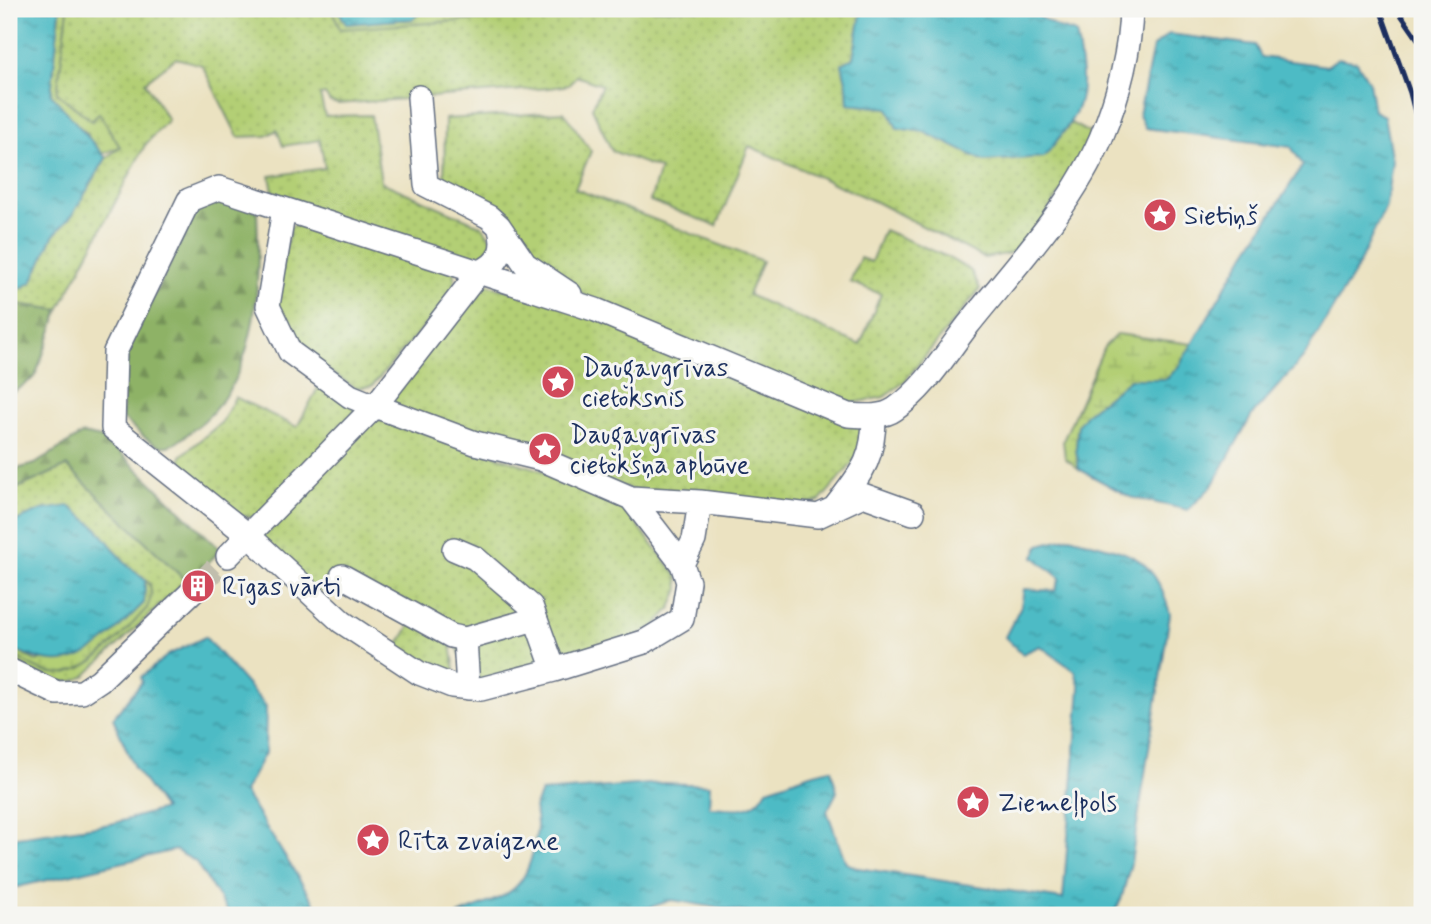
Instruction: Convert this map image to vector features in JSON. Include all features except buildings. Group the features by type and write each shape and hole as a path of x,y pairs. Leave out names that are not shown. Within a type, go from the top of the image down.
{"lane":[{"path":"631,498 682,564 688,582 682,619 644,642 554,670 481,689 452,686 419,673 342,622 249,536 113,428 115,352 189,200 219,188 596,310 848,415 874,415 894,410 926,379 1024,258 1077,184 1100,139 1122,77 1131,9"},
{"path":"419,97 426,185 489,217 499,226 525,264 596,310"},
{"path":"284,209 268,306 290,352 349,396 475,443 541,459 631,498 700,502 818,516 863,495 913,513"},
{"path":"228,556 374,406 479,272 490,268 504,245 499,226"},
{"path":"834,508 864,469 874,444 874,415"},
{"path":"682,564 694,540 700,502"},
{"path":"454,549 475,558 531,606 554,670"},
{"path":"342,576 451,636 465,639 535,619"},
{"path":"9,670 57,692 82,692 100,680 199,585"},
{"path":"465,639 468,688"}],"green space":[{"path":"60,9 68,9 57,93 92,121 99,113 120,147 91,158 88,134 63,113 51,94"},
{"path":"68,9 332,9 340,28 537,16 539,9 862,9 853,58 842,65 848,104 888,108 897,128 924,132 984,161 1043,157 1071,123 1097,137 1022,251 984,258 876,202 749,146 717,226 650,201 660,169 612,151 592,108 602,85 576,76 569,85 550,88 338,104 330,102 325,94 320,95 325,116 371,115 381,182 482,226 492,240 486,257 466,262 274,197 270,176 325,168 320,140 283,146 277,130 266,136 238,137 202,65 176,58 145,82 168,120 145,145 59,310 9,303 9,294 32,282 53,236 73,214 106,158 120,147 99,114 93,122 57,93"},
{"path":"332,9 338,9 347,24 412,19 427,9 454,9 463,16 532,12 539,9 537,16 340,29"},
{"path":"564,112 591,151 575,189 762,261 748,295 860,345 881,294 850,282 860,258 871,262 884,230 945,256 971,271 980,289 904,382 884,397 848,404 604,308 569,285 444,189 445,119"},
{"path":"218,198 257,211 258,272 251,333 243,362 230,389 212,413 169,446 156,445 122,418 124,356 197,209"},
{"path":"300,222 453,270 456,290 372,386 356,388 294,349 274,305 290,228"},
{"path":"479,282 577,310 862,420 863,451 820,501 804,506 638,492 390,407 390,393"},
{"path":"9,303 59,310 35,377 9,395"},
{"path":"1117,334 1193,344 1180,366 1167,379 1130,379 1087,413 1078,425 1076,449 1079,469 1065,458 1063,441 1104,347"},
{"path":"319,386 351,404 356,412 255,518 235,515 180,468 181,456 222,422 235,397 297,427"},
{"path":"372,416 602,490 626,511 678,577 679,589 671,608 655,626 627,641 473,683 451,633 340,571 318,594 262,543 262,530"},
{"path":"82,434 106,439 221,550 190,580 186,581 67,466 9,492 9,471 35,464"},
{"path":"67,466 186,581 85,676 65,682 36,674 9,659 9,653 45,672 89,663 147,608 150,584 127,565 96,527 42,510 9,524 9,492"},
{"path":"145,580 151,590 147,608 114,643 88,664 58,674 43,671 9,653 9,647 36,661 88,652 144,603"},
{"path":"412,622 451,644 456,678 395,651"}],"water":[{"path":"9,9 60,9 51,94 106,158 73,214 53,236 32,282 10,294"},
{"path":"338,9 427,9 412,19 346,24"},
{"path":"454,9 533,9 532,12 463,16"},
{"path":"862,9 1026,9 1059,28 1076,33 1082,88 1075,113 1044,157 984,161 924,132 897,128 888,108 848,104 842,64 853,58"},
{"path":"1169,34 1255,45 1261,57 1327,66 1338,58 1357,62 1369,82 1374,111 1384,116 1392,161 1386,206 1356,270 1303,358 1252,415 1212,486 1188,510 1130,497 1079,469 1076,449 1078,425 1087,413 1130,379 1167,379 1179,366 1239,264 1303,165 1291,147 1145,128 1139,115 1153,47"},
{"path":"69,506 96,527 127,565 145,580 144,603 112,634 84,655 69,660 52,661 32,657 9,647 9,524 42,510"},
{"path":"1070,537 1122,552 1146,566 1163,593 1170,614 1131,863 1121,900 1112,915 761,915 672,900 626,915 458,915 509,893 524,876 537,832 534,808 541,792 663,783 710,785 709,807 735,809 756,803 767,789 831,769 837,792 827,811 846,863 858,868 1063,899 1080,688 1075,671 1040,646 1022,654 1005,637 1021,606 1024,589 1055,591 1060,578 1034,557 1039,545"},
{"path":"205,637 266,706 265,753 244,792 322,915 230,915 195,861 175,850 9,889 9,838 111,824 164,809 134,767 113,718 142,682 141,677 168,655"}],"tunnel":[{"path":"199,585 228,556"}],"railway":[{"path":"1380,9 1410,93 1422,139"},
{"path":"1397,9 1422,45"}],"place":[{"name":"Sietiņš","path":"1160,215"},
{"name":"Daugavgrīvas cietoksnis","path":"558,382"},
{"name":"Daugavgrīvas cietokšņa apbūve","path":"545,449"},
{"name":"Rīgas vārti","path":"198,586"},
{"name":"Ziemeļpols","path":"973,802"},
{"name":"Rīta zvaigzne","path":"373,840"}]}
